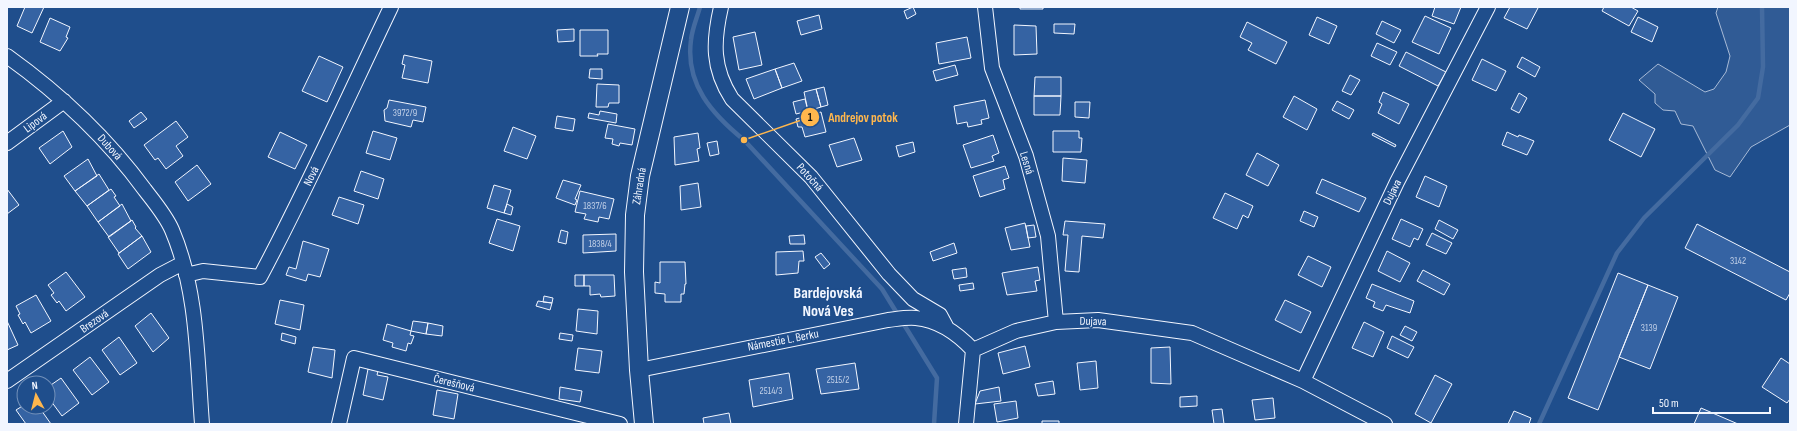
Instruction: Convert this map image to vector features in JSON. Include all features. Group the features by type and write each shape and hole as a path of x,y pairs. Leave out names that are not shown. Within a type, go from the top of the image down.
{"street":[{"name":"Nová","path":"184,269 260,277 331,134 391,7"},
{"name":"Záhradná","path":"639,370 634,272 635,215 640,176 680,7"},
{"name":"Potočná","path":"721,7 716,37 716,56 718,70 723,85 732,99 811,177 889,274 913,299 940,316 947,328"},
{"name":"Lesná","path":"985,7 992,68 1026,156 1048,236 1056,322"},
{"name":"Dujava","path":"1303,381 1396,182 1488,7"},
{"name":"Dubová","path":"7,56 64,101 106,141 156,205 172,229 184,269"},
{"name":"Lipová","path":"7,144 64,101"},
{"name":"Brezová","path":"7,381 160,275 184,269"},
{"path":"184,269 191,300 195,333 202,424"},
{"name":"Námestie L. Berku","path":"639,370 888,320 916,318 947,328 956,334 973,350"},
{"name":"Dujava","path":"973,350 1016,331 1056,322 1098,320 1192,333 1303,381 1385,424"},
{"path":"966,424 973,350"},
{"name":"Čerešňová","path":"339,424 354,358 620,424"},
{"path":"639,370 644,424"}],"shaded area":[{"path":"1718,7 1790,7 1790,125 1751,147 1730,177 1715,170 1693,126 1681,124 1675,111 1663,110 1655,103 1655,94 1639,80 1658,64 1705,92 1714,89 1726,72 1730,56 1716,13"}],"building":[{"path":"25,7 44,7 32,33 17,26"},
{"path":"913,7 916,14 907,19 904,11"},
{"path":"1020,7 1043,7 1043,9 1020,9"},
{"path":"1435,7 1461,7 1454,24 1432,16"},
{"path":"1510,7 1538,8 1527,29 1504,18"},
{"path":"1604,7 1631,7 1638,11 1629,26 1602,11"},
{"path":"819,15 822,29 801,35 797,21"},
{"path":"1425,16 1451,28 1439,54 1412,42"},
{"path":"1317,17 1337,26 1329,44 1309,35"},
{"path":"1638,17 1658,27 1652,42 1631,32"},
{"path":"50,18 70,27 66,37 68,38 60,51 40,42"},
{"path":"1382,21 1401,30 1394,43 1376,34"},
{"path":"1247,22 1287,42 1276,64 1248,50 1252,43 1240,37"},
{"path":"1054,24 1075,24 1074,34 1054,33"},
{"path":"1014,25 1036,26 1037,54 1014,55"},
{"path":"574,29 574,41 558,42 557,30"},
{"path":"580,30 608,30 608,54 597,54 598,56 580,56"},
{"path":"755,32 762,65 739,70 733,37"},
{"path":"967,37 971,58 939,64 936,43"},
{"path":"1377,43 1397,52 1390,65 1371,56"},
{"path":"1406,52 1446,72 1438,86 1399,66"},
{"path":"404,55 432,61 428,83 402,78 405,65 402,64"},
{"path":"319,56 343,67 327,102 302,91"},
{"path":"1522,57 1540,67 1535,77 1517,67"},
{"path":"1482,59 1506,71 1496,91 1472,80"},
{"path":"794,63 802,81 782,88 775,69"},
{"path":"955,65 958,75 936,81 933,71"},
{"path":"590,69 602,69 602,79 589,78"},
{"path":"775,69 782,88 754,99 746,79"},
{"path":"1350,75 1360,80 1351,95 1342,91"},
{"path":"1035,77 1061,77 1061,96 1034,96"},
{"path":"597,84 619,85 619,103 609,103 608,107 596,107"},
{"path":"824,87 828,105 821,107 816,89"},
{"path":"816,89 821,107 808,111 804,92"},
{"path":"1383,92 1409,104 1399,124 1378,113 1382,104 1379,102"},
{"path":"1519,93 1527,98 1519,113 1511,109"},
{"path":"1034,96 1061,96 1060,115 1034,115"},
{"path":"1294,96 1317,109 1307,130 1283,117"},
{"path":"805,99 808,111 796,114 793,102"},
{"path":"389,100 426,107 423,122 413,120 411,127 385,121 384,110 387,108"},
{"path":"985,100 989,118 981,120 982,124 968,127 967,122 957,124 954,106"},
{"path":"1337,101 1354,110 1349,119 1332,110"},
{"path":"1075,102 1090,102 1089,118 1075,117"},
{"path":"600,111 617,114 616,123 588,118 589,113 599,115"},
{"path":"141,112 147,119 134,128 129,121"},
{"path":"821,112 826,132 805,137 802,127 798,127 796,119"},
{"path":"1623,113 1655,129 1641,157 1609,140"},
{"path":"557,116 575,119 573,131 555,128"},
{"path":"176,121 188,137 176,146 183,156 166,169 158,158 155,160 144,145"},
{"path":"608,124 635,129 632,145 620,143 619,146 612,144 613,139 605,138"},
{"path":"513,127 536,136 527,159 504,151"},
{"path":"63,131 72,147 50,164 39,148"},
{"path":"373,131 397,138 390,160 366,153"},
{"path":"1053,131 1079,131 1079,138 1082,138 1081,152 1053,152"},
{"path":"280,132 307,145 295,169 268,157"},
{"path":"1507,132 1518,137 1519,135 1534,141 1527,155 1502,145"},
{"path":"698,133 700,148 697,149 699,161 675,165 674,137"},
{"path":"1373,133 1396,145 1395,147 1372,135"},
{"path":"993,135 999,153 992,156 994,161 971,168 963,145"},
{"path":"854,138 862,160 837,167 829,145"},
{"path":"717,141 719,154 710,156 707,143"},
{"path":"913,142 915,152 899,157 896,146"},
{"path":"1257,153 1279,165 1268,186 1246,175"},
{"path":"1063,158 1087,160 1085,183 1062,181"},
{"path":"88,159 97,176 75,191 64,176"},
{"path":"197,165 211,184 188,201 175,182"},
{"path":"1005,166 1009,178 1003,180 1005,189 980,197 973,176"},
{"path":"361,171 384,179 378,199 354,191"},
{"path":"99,174 109,190 87,206 75,191"},
{"path":"1425,176 1447,186 1439,207 1416,197"},
{"path":"1322,179 1366,198 1359,212 1316,193"},
{"path":"563,180 581,185 575,199 577,200 575,205 556,198"},
{"path":"698,183 701,207 681,210 680,186"},
{"path":"494,185 511,190 504,213 487,208"},
{"path":"7,189 19,205 7,214"},
{"path":"111,189 120,206 98,222 87,206"},
{"path":"580,191 614,199 609,219 599,217 598,222 584,219 586,214 575,212"},
{"path":"1225,193 1253,206 1248,218 1243,215 1237,229 1213,218"},
{"path":"339,197 364,205 358,224 332,215"},
{"path":"122,204 131,221 109,237 98,222"},
{"path":"507,204 513,207 511,215 504,213"},
{"path":"1304,211 1318,217 1314,227 1300,221"},
{"path":"497,219 520,226 513,251 489,243"},
{"path":"1401,219 1423,229 1418,240 1414,238 1410,247 1392,239"},
{"path":"132,220 136,227 135,228 142,236 119,253 108,237"},
{"path":"1439,220 1458,230 1453,239 1435,229"},
{"path":"1065,221 1105,224 1103,238 1082,236 1079,272 1065,271 1068,235 1063,235"},
{"path":"1025,223 1030,247 1011,250 1005,228"},
{"path":"1697,224 1790,272 1790,293 1786,300 1685,248"},
{"path":"1034,225 1036,237 1028,238 1026,226"},
{"path":"561,230 568,232 566,244 558,242"},
{"path":"1432,233 1452,243 1446,254 1426,245"},
{"path":"616,234 616,251 583,253 583,235"},
{"path":"804,235 805,244 790,244 789,236"},
{"path":"142,236 151,252 128,269 118,254"},
{"path":"303,241 329,249 320,277 308,274 306,281 286,275 289,267 296,269"},
{"path":"954,243 957,253 933,261 930,252"},
{"path":"803,251 804,261 799,261 798,273 776,275 776,252"},
{"path":"1387,251 1410,263 1400,282 1378,271"},
{"path":"821,253 830,264 824,269 815,257"},
{"path":"1308,256 1331,267 1322,287 1298,275"},
{"path":"660,262 685,262 686,284 684,294 681,294 681,302 665,302 665,294 655,293 655,282 660,283"},
{"path":"1038,267 1040,280 1035,281 1037,291 1007,295 1002,273"},
{"path":"966,268 967,277 954,279 952,270"},
{"path":"1423,270 1450,284 1444,295 1417,281"},
{"path":"66,272 85,297 66,311 59,301 57,303 51,295 54,293 48,285"},
{"path":"1618,273 1648,285 1598,410 1568,398"},
{"path":"575,275 584,275 584,286 575,286"},
{"path":"584,275 614,275 615,296 601,297 600,294 590,295 590,286 584,286"},
{"path":"973,283 974,289 960,291 959,285"},
{"path":"1372,284 1414,301 1410,313 1386,305 1383,311 1373,307 1375,302 1366,298"},
{"path":"1648,285 1678,297 1650,369 1619,357"},
{"path":"36,295 51,321 31,333 25,322 23,324 18,315 20,314 16,306"},
{"path":"544,296 553,298 552,303 543,302"},
{"path":"280,300 304,305 300,330 275,324"},
{"path":"1285,300 1311,312 1301,333 1275,320"},
{"path":"538,301 552,303 550,310 536,306"},
{"path":"578,309 598,311 597,334 576,331"},
{"path":"151,313 169,338 153,352 135,326"},
{"path":"7,321 18,345 7,350"},
{"path":"413,321 428,323 426,334 411,331"},
{"path":"1364,322 1384,332 1373,357 1352,348"},
{"path":"428,323 443,326 442,336 426,334"},
{"path":"387,324 411,331 410,335 414,336 411,344 408,343 406,351 392,347 393,343 383,340"},
{"path":"1405,326 1417,332 1412,341 1400,335"},
{"path":"282,333 296,337 295,344 281,340"},
{"path":"560,333 573,335 572,341 559,339"},
{"path":"1392,336 1414,347 1408,358 1387,348"},
{"path":"119,337 137,363 120,375 102,350"},
{"path":"1025,346 1030,367 1003,374 998,353"},
{"path":"313,347 335,350 332,378 308,372"},
{"path":"1170,347 1171,384 1151,383 1151,348"},
{"path":"578,348 602,351 599,373 575,370"},
{"path":"90,357 109,382 92,395 73,370"},
{"path":"1781,358 1790,364 1790,399 1787,403 1762,387"},
{"path":"1096,361 1098,388 1080,390 1077,363"},
{"path":"855,363 859,389 821,394 816,369"},
{"path":"368,369 378,371 377,375 388,377 383,400 363,395"},
{"path":"789,373 793,399 753,407 749,380"},
{"path":"1435,375 1452,384 1431,423 1415,414"},
{"path":"61,378 79,403 62,416 56,408 56,381"},
{"path":"1053,381 1055,394 1038,396 1035,384"},
{"path":"560,387 582,391 580,402 559,399"},
{"path":"999,387 1001,401 975,404 980,391"},
{"path":"437,390 458,394 454,419 433,415"},
{"path":"1197,396 1197,406 1180,407 1180,397"},
{"path":"1273,398 1275,418 1255,420 1252,400"},
{"path":"1016,401 1018,418 997,422 994,404"},
{"path":"1701,408 1738,424 1694,424"},
{"path":"1222,409 1224,424 1214,424 1212,410"},
{"path":"1514,411 1531,418 1529,424 1508,424"},
{"path":"729,413 731,424 704,424 703,418"},
{"path":"20,415 45,415 51,424 26,424"},
{"path":"1042,421 1059,421 1059,424 1042,424"}],"waterway":[{"path":"700,7 693,28 690,56 692,71 703,97 721,120 744,140 882,289 937,378 934,424"},
{"path":"1539,424 1617,253 1644,218 1738,125 1758,98 1763,67 1762,7"}],"place":[{"name":"Andrejov potok","path":"744,140"}],"district":[{"name":"Bardejovská Nová Ves","path":"828,301"}]}
